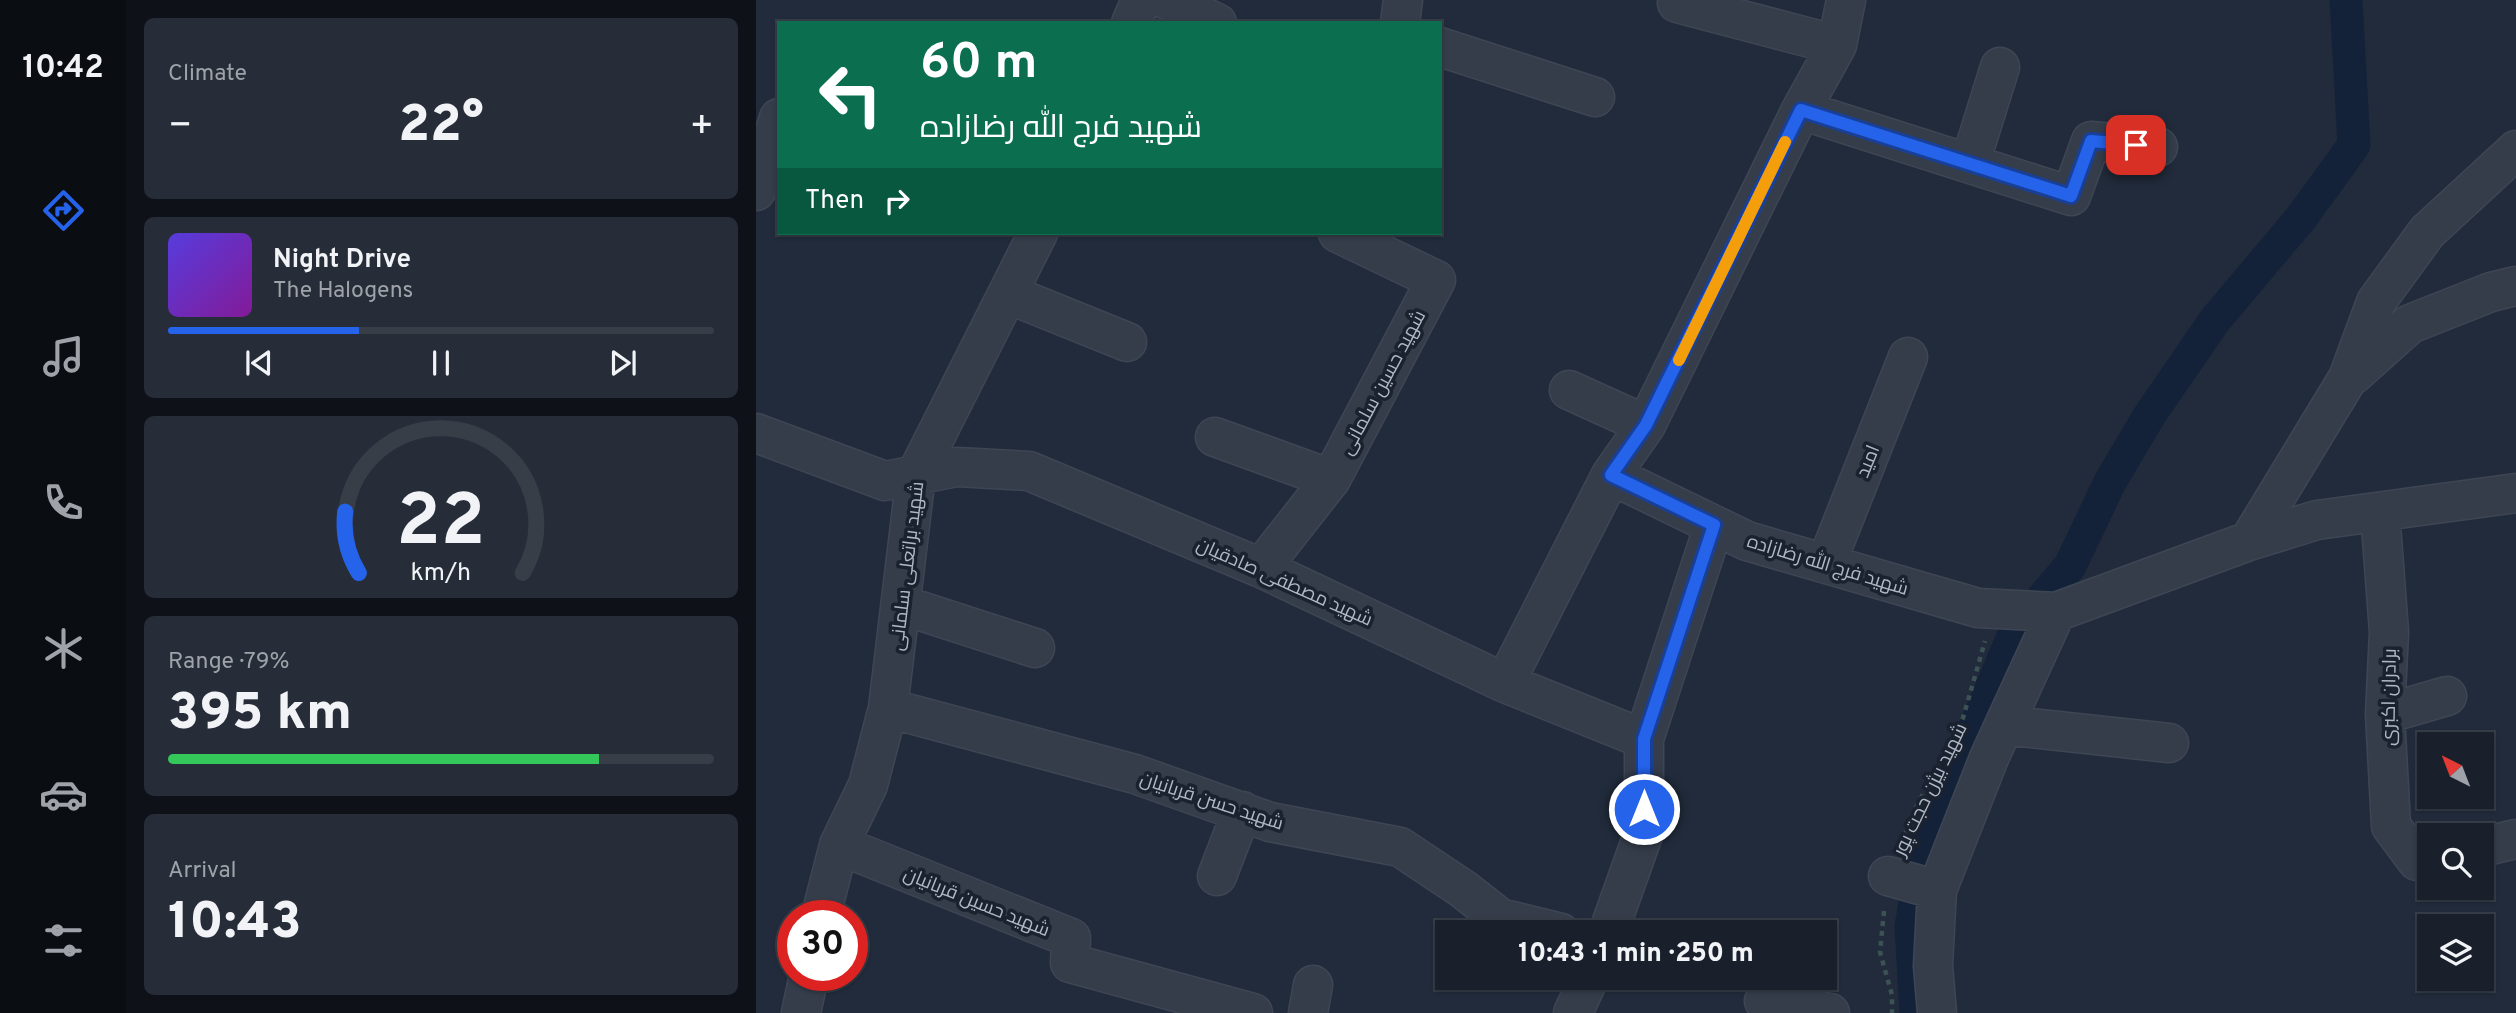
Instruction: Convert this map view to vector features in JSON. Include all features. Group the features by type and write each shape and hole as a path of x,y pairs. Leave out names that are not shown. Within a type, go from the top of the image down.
{"street":[{"path":"1132,21 1140,0"},
{"path":"1167,0 1213,21"},
{"path":"1400,21 1403,0"},
{"path":"1505,683 1611,475 1646,425 1801,110 1837,45 1846,0"},
{"path":"1677,3 1837,45"},
{"path":"1442,48 1595,97"},
{"path":"1970,163 2000,67"},
{"path":"1801,110 2071,196 2091,141 2158,148"},
{"path":"756,191 768,134"},
{"path":"2249,541 2348,378 2376,302 2427,232 2516,150"},
{"name":"شهید براتعلی سلمانی","path":"825,900 839,845 868,785 887,708 902,606 916,475 1037,235"},
{"name":"شهید حسین سلمانی","path":"1261,568 1331,479 1436,280 1342,235"},
{"path":"2348,378 2410,324 2491,292 2516,286"},
{"path":"1008,294 1127,342"},
{"name":"امید","path":"1826,564 1908,357"},
{"path":"1569,390 1646,425"},
{"name":"شهید مصطفی صادقیان","path":"756,433 885,481 957,467 1029,471 1261,568 1505,683 1644,739"},
{"path":"1215,437 1331,479"},
{"name":"شهید فرج الله رضازاده","path":"1611,475 1747,541 1978,608 2056,612"},
{"path":"2056,612 2249,541 2318,520 2516,493"},
{"name":"برادران اکبری","path":"2380,512 2389,632 2385,714 2391,826 2417,861"},
{"path":"1613,920 1644,832 1644,739 1714,525"},
{"path":"902,606 1035,648"},
{"name":"شهید بیژن حجت پور","path":"1937,1013 1933,966 1937,890 2004,724 2056,612"},
{"path":"2385,714 2447,696"},
{"name":"شهید حسن قربانیان","path":"887,708 1135,774 1270,822 1400,847 1463,889 1500,918 1508,920"},
{"path":"2004,724 2169,743"},
{"path":"1217,876 1242,811"},
{"path":"2494,844 2516,839"},
{"name":"شهید حسین قربانیان","path":"839,845 1071,938 1070,964 1253,1013"},
{"path":"1888,876 1937,890"},
{"path":"1573,1013 1584,990"},
{"path":"801,1013 806,991"},
{"path":"1764,1001 1830,1013"}],"path":[{"name":"شهید بیژن حجت پور","path":"1892,1013 1892,995 1880,952 1888,876 1914,811 1963,718 1979,658 1997,610"}],"waterway":[{"path":"1916,1013 1911,927 1923,853 2015,631 2070,566 2110,482 2149,416 2215,320 2301,218 2354,145 2346,0"}],"slow traffic":[{"path":"1679,360 1785,142"}],"route":[{"path":"1644,809 1644,739 1714,525 1611,475 1646,425 1801,110 2071,196 2091,141 2136,145"}]}
